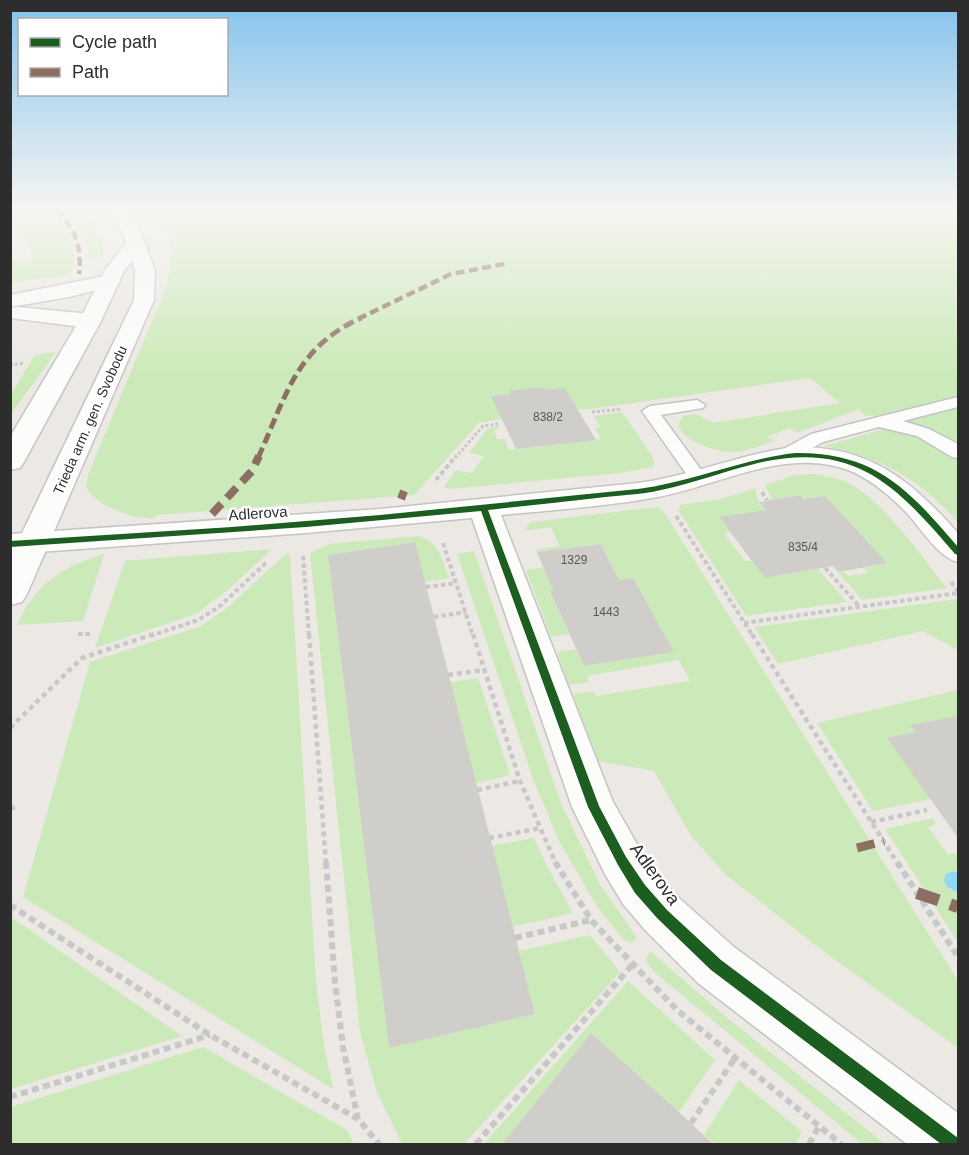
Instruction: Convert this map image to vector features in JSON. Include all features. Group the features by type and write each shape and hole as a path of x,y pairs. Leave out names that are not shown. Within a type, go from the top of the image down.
{"street":[{"path":"10,462 122,264"},
{"name":"Trieda arm. gen. Svobodu","path":"10,594 23,544 102,394 144,300 146,270 144,264"},
{"path":"95,312 145,278"},
{"path":"10,313 42,305 110,281"},
{"path":"10,301 95,312 113,306 118,314 94,364 96,382 102,394"},
{"name":"Adlerova","path":"23,544 484,509 659,488 784,456 816,455 840,459 865,467 887,478 917,504 951,563"},
{"name":"Adlerova","path":"484,509 594,807 622,861 640,889 662,914 716,965 953,1144"}],"lane":[{"path":"784,456 817,438 870,422 958,402"},
{"path":"697,405 650,411 698,478"},
{"path":"870,422 924,431 958,453"}],"path":[{"path":"10,365 24,363"},
{"path":"592,412 624,408"},
{"path":"429,488 483,426 498,424"},
{"path":"674,512 958,957"},
{"path":"440,534 520,781 551,856 591,920 677,1010 841,1144"},
{"path":"302,553 334,983 343,1047 358,1119"},
{"path":"10,728 82,658 198,620 219,607 273,556"},
{"path":"744,623 958,592 951,563"},
{"path":"825,568 860,607"},
{"path":"426,587 456,583"},
{"path":"434,617 466,612"},
{"path":"78,634 91,634"},
{"path":"448,675 484,670"},
{"path":"477,790 520,781"},
{"path":"10,808 19,807"},
{"path":"871,822 927,810"},
{"path":"489,838 541,828"},
{"path":"11,904 210,1035 358,1119 379,1144"},
{"path":"515,938 591,920"},
{"path":"476,1144 632,965"},
{"path":"10,1097 210,1035"},
{"path":"691,1123 735,1058"},
{"path":"809,1144 819,1126"}],"green space":[{"path":"11,264 73,264 70,276 11,282"},
{"path":"171,264 958,264 958,396 885,415 865,416 859,409 797,433 789,428 767,437 774,441 754,448 728,452 699,444 687,436 678,425 683,416 696,414 713,423 840,403 810,378 590,409 577,409 546,390 509,392 511,394 492,396 502,419 479,423 414,495 158,515 152,519 133,516 107,506 86,488 88,475 167,285"},
{"path":"56,352 11,414 11,394 35,355"},
{"path":"958,407 958,447 902,421"},
{"path":"622,412 652,456 654,463 652,467 620,473 445,488 456,470 472,473 484,456 469,453 487,429 499,426 500,428 494,430 497,439 505,439 509,450 601,439 595,428 601,427 594,416"},
{"path":"888,428 917,434 958,461 958,523 929,494 898,472 864,457 824,446"},
{"path":"814,474 841,480 870,498 898,527 947,588 862,600 838,572 843,571 848,576 868,573 864,568 887,563 801,495 772,500 765,485 794,475"},
{"path":"755,489 759,502 766,510 719,518 730,532 724,534 745,561 752,561 765,578 818,569 847,602 746,616 679,511 680,505 716,500"},
{"path":"657,507 664,512 958,981 958,1048 823,951 726,875 691,836 654,771 598,761 573,694 594,691 596,696 690,681 679,660 587,676 589,682 569,685 557,652 576,649 584,666 673,652 550,591 569,634 551,637 526,570 543,567 548,577 613,567 601,544 537,552 535,550 559,546 551,527 523,531 531,522"},
{"path":"418,536 436,547 449,578 424,582 414,542 328,555 389,1048 535,1014 519,951 590,935 620,972 464,1144 402,1144 377,1092 360,1032 310,553 329,544"},
{"path":"272,549 230,588 196,614 95,648 125,561"},
{"path":"474,551 561,803 599,883 637,938 631,943 624,940 598,908 559,841 533,779 457,554"},
{"path":"287,553 290,555 316,982 324,1046 333,1089 23,897 90,662 201,626 227,608"},
{"path":"104,554 83,621 17,625 24,610 51,579 75,565"},
{"path":"957,599 958,650 923,631 778,664 754,627"},
{"path":"478,678 510,775 476,783 450,682"},
{"path":"958,690 958,716 911,726 916,732 931,799 873,811 817,723"},
{"path":"933,818 936,824 928,827 948,855 957,853 958,855 958,942 885,829"},
{"path":"534,838 573,913 512,927 492,846"},
{"path":"11,917 182,1036 11,1089"},
{"path":"650,951 731,1021 885,1144 862,1144 653,971 646,960"},
{"path":"628,981 715,1060 679,1112 591,1033 502,1144 484,1144"},
{"path":"203,1047 347,1130 354,1144 11,1144 11,1107"},
{"path":"739,1080 802,1132 795,1144 715,1144 704,1135"}],"building":[{"path":"544,387 546,390 565,388 596,440 516,449 491,396 511,394 509,391"},
{"path":"801,495 804,499 825,496 887,563 838,572 833,566 765,578 719,517 766,510 759,502"},
{"path":"415,542 535,1014 389,1048 328,555"},
{"path":"601,544 619,580 633,578 674,652 584,666 550,591 553,590 537,552"},
{"path":"958,716 958,838 887,738 916,732 910,725"},
{"path":"591,1033 679,1112 713,1144 502,1144"}],"waterway":[{"path":"953,880 958,884"}],"marked path":[{"path":"79,274 80,264"},
{"path":"212,514 252,471 290,383 306,358 322,342 343,326 451,274 504,264"},
{"path":"401,499 404,491"},
{"path":"857,848 884,841"},
{"path":"917,893 958,907"}],"cycle path":[{"path":"10,544 380,518 638,491 679,484 756,461 795,455 815,455 838,458 860,465 879,475 913,502 958,552"},
{"path":"484,509 594,807 622,861 640,889 662,914 716,965 953,1144"}]}
